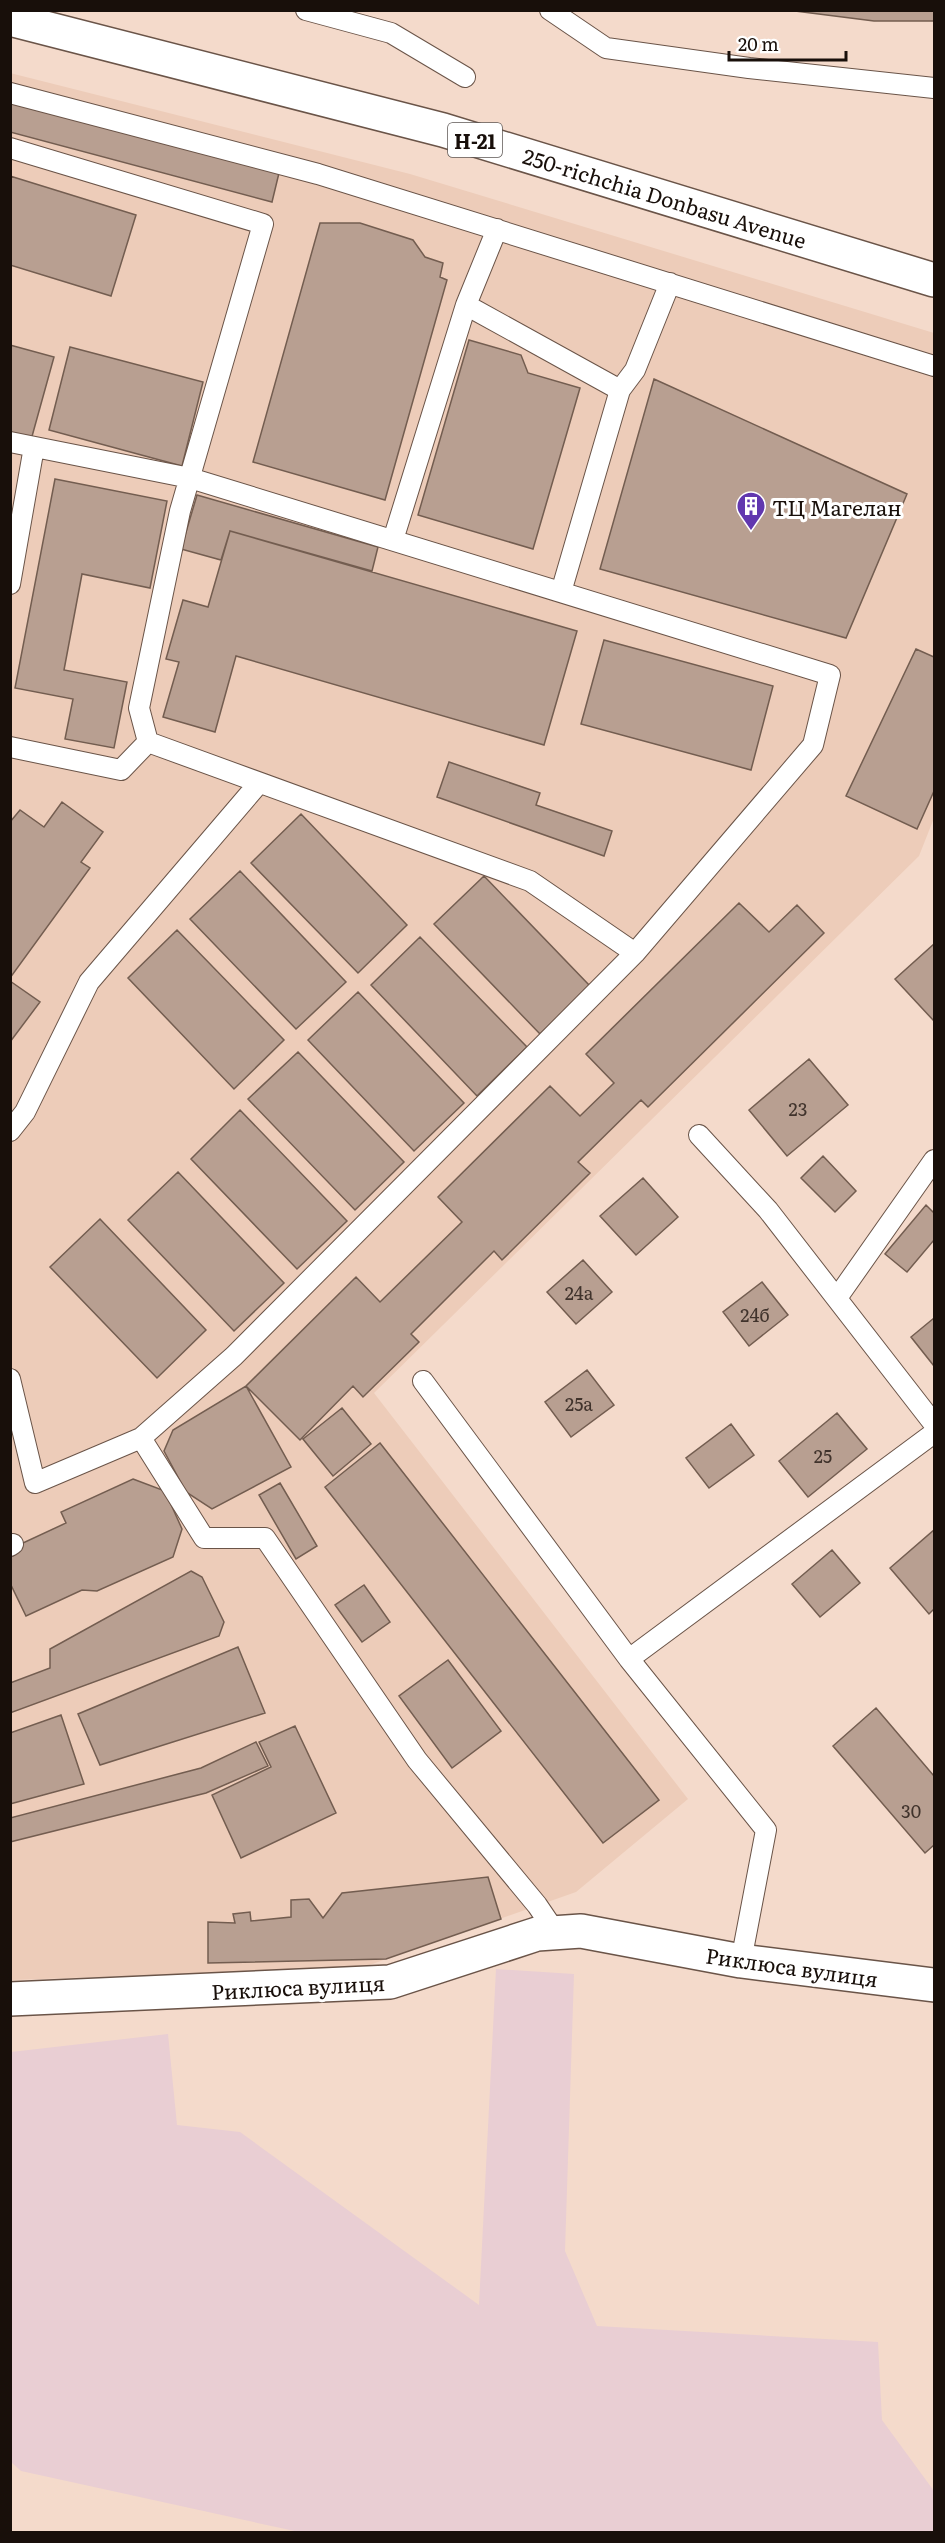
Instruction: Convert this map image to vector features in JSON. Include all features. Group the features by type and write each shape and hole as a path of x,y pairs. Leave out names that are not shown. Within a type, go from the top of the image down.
{"main road":[{"name":"250-richchia Donbasu Avenue","path":"10,18 443,130 934,280"},
{"name":"Риклюса вулиця","path":"10,1999 390,1982 537,1934 581,1930 741,1961 934,1985"}],"lane":[{"path":"306,10 391,33 465,77"},
{"path":"549,10 606,48 749,68 934,87"},
{"path":"10,93 318,174 934,366"},
{"path":"10,148 263,224 180,511 139,708 148,742"},
{"path":"393,540 466,305 497,229"},
{"path":"561,592 620,390 635,370 670,283"},
{"path":"466,305 620,390"},
{"path":"10,442 190,478 830,675 813,745 635,953 234,1356 141,1438 35,1483 10,1379"},
{"path":"10,584 34,447"},
{"path":"10,747 121,770 148,742"},
{"path":"148,742 530,881 635,953"},
{"path":"10,1131 25,1112 89,982 260,783"},
{"path":"699,1135 768,1210 934,1424"},
{"path":"837,1299 934,1160"},
{"path":"423,1381 629,1659 766,1830 741,1961"},
{"path":"629,1659 934,1433"},
{"path":"141,1438 204,1538 265,1538 417,1760 537,1905 556,1933"}],"shaded area":[{"path":"10,73 410,174 934,333 934,818 919,856 374,1393 688,1799 576,1892 361,1968 11,1980"},
{"path":"496,1969 574,1974 565,2251 597,2326 878,2342 882,2420 934,2491 934,2532 299,2532 21,2471 11,2462 11,2052 168,2034 177,2125 240,2132 479,2305"}],"building":[{"path":"787,10 934,10 934,21 874,21"},
{"path":"10,101 279,173 272,202 10,132"},
{"path":"10,176 136,215 111,296 10,265"},
{"path":"320,223 360,223 413,240 425,257 443,263 440,277 447,280 385,500 253,462"},
{"path":"469,340 521,355 528,373 580,388 533,549 418,515"},
{"path":"10,345 54,357 31,440 10,434"},
{"path":"70,347 203,382 182,466 49,430"},
{"name":"ТЦ Магелан","path":"654,379 907,494 846,638 600,569"},
{"path":"55,479 167,501 150,588 82,574 64,670 127,682 114,748 65,739 73,699 15,688"},
{"path":"197,495 378,547 372,571 230,531 221,560 181,549"},
{"path":"230,531 577,631 544,745 236,656 215,732 163,717 179,662 166,659 183,600 208,607"},
{"path":"604,640 773,686 751,770 581,724"},
{"path":"916,649 934,657 934,791 917,829 846,796"},
{"path":"449,762 540,793 536,805 612,831 604,856 437,797"},
{"path":"62,802 103,832 81,862 90,868 10,978 10,822 20,810 44,827"},
{"path":"301,814 407,925 358,973 251,863"},
{"path":"240,871 346,982 296,1029 190,919"},
{"path":"484,876 590,986 540,1034 434,924"},
{"path":"739,903 769,932 797,905 824,933 648,1107 641,1100 578,1162 590,1173 502,1260 494,1251 411,1334 419,1342 363,1397 353,1386 300,1440 246,1386 356,1277 380,1302 462,1222 438,1197 550,1086 580,1116 614,1083 586,1054"},
{"path":"177,930 284,1040 234,1089 128,978"},
{"path":"420,937 527,1047 477,1096 371,985"},
{"path":"934,944 934,1019 933,1020 895,979"},
{"path":"10,981 40,1002 10,1042"},
{"path":"358,992 464,1103 414,1151 308,1040"},
{"path":"298,1052 404,1162 355,1210 248,1099"},
{"path":"809,1059 848,1105 787,1156 749,1110"},
{"path":"240,1110 347,1221 297,1269 191,1159"},
{"path":"823,1156 856,1191 835,1212 801,1178"},
{"path":"178,1172 284,1283 234,1331 128,1220"},
{"path":"643,1178 678,1217 636,1255 600,1216"},
{"path":"926,1205 934,1213 934,1240 907,1272 885,1254"},
{"path":"100,1219 206,1330 157,1378 50,1267"},
{"path":"583,1260 612,1292 576,1324 547,1292"},
{"path":"762,1282 788,1315 749,1346 723,1312"},
{"path":"934,1318 934,1366 911,1337"},
{"path":"587,1370 614,1405 571,1437 545,1402"},
{"path":"246,1386 291,1467 212,1509 186,1492 164,1451 173,1430"},
{"path":"342,1408 371,1444 333,1476 303,1439"},
{"path":"837,1413 867,1449 808,1497 779,1461"},
{"path":"731,1424 754,1455 709,1488 686,1458"},
{"path":"380,1443 659,1800 603,1843 325,1487"},
{"path":"133,1479 165,1491 182,1529 173,1557 97,1591 82,1590 26,1616 10,1583 10,1549 66,1523 61,1512"},
{"path":"280,1483 317,1546 296,1559 259,1495"},
{"path":"934,1530 934,1609 929,1614 890,1568"},
{"path":"832,1550 860,1583 820,1617 792,1584"},
{"path":"191,1571 202,1577 224,1622 219,1636 10,1713 10,1683 50,1668 50,1649"},
{"path":"364,1585 390,1622 362,1642 335,1605"},
{"path":"238,1647 265,1713 100,1765 78,1714"},
{"path":"448,1660 501,1731 452,1768 399,1696"},
{"path":"876,1708 934,1776 934,1845 925,1853 833,1746"},
{"path":"61,1715 84,1784 10,1804 10,1733"},
{"path":"295,1726 336,1813 241,1858 212,1795 271,1767 259,1742"},
{"path":"256,1742 268,1766 206,1793 10,1842 10,1818 201,1768"},
{"path":"488,1877 501,1919 386,1959 208,1963 208,1922 235,1923 233,1914 250,1912 251,1921 291,1917 291,1900 309,1899 323,1918 342,1893"}],"place":[{"name":"ТЦ Магелан","path":"751,532"}]}
